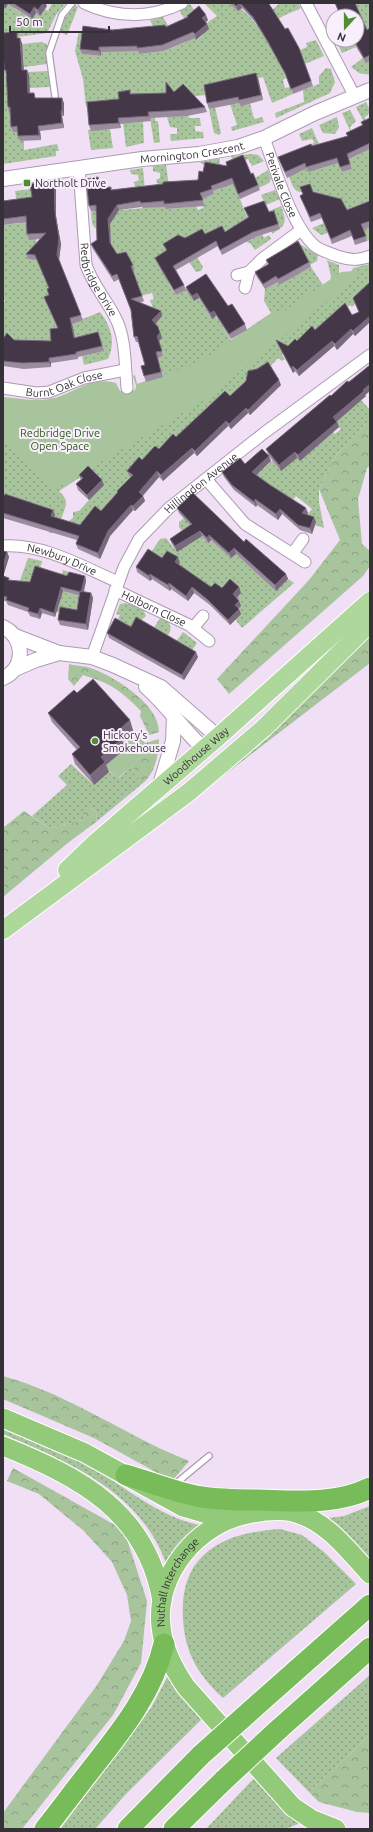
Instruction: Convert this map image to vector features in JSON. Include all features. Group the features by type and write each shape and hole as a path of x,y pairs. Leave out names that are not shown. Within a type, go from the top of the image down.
{"highway":[{"path":"3,1418 85,1453 126,1475 167,1493 201,1497 303,1502 348,1496 370,1488"},
{"path":"3,1446 63,1473 95,1493 116,1510 131,1525 154,1568 162,1602"},
{"path":"167,1493 182,1507 207,1514 237,1516"},
{"path":"293,1512 321,1513 353,1505 370,1497"},
{"name":"Nuthall Interchange","path":"336,1829 311,1819 293,1807 186,1686 172,1665 164,1644 161,1626 162,1602 175,1567 193,1542 213,1527 237,1516 273,1511 293,1512 328,1529 370,1574"},
{"path":"128,1829 202,1755 363,1610"},
{"path":"45,1829 112,1743 142,1699 156,1671 164,1644"},
{"path":"174,1829 279,1729 370,1648"}],"main road":[{"name":"Woodhouse Way","path":"24,913 95,843 160,786 212,746 370,601"},
{"path":"202,781 212,746 224,749 296,681 370,616"},
{"name":"Woodhouse Way","path":"3,930 202,781 264,728 370,623"}],"street":[{"path":"84,3 99,10 132,16 167,10 182,3"},
{"path":"306,3 354,95"},
{"name":"Mornington Crescent","path":"3,179 142,159 199,154 238,147 264,138 354,95 370,90"},
{"name":"Perivale Close","path":"264,138 301,230 316,246 327,252 355,260 370,256"},
{"name":"Redbridge Drive","path":"79,168 86,265 91,280 115,317 121,331 127,388"},
{"name":"Perivale Close","path":"245,288 249,272 262,258 301,230"},
{"path":"236,275 249,272"},
{"name":"Hillingdon Avenue","path":"92,657 124,567 139,539 169,508 264,433 370,355"},
{"name":"Burnt Oak Close","path":"3,388 36,393 49,392 84,378 125,370"},
{"path":"206,479 245,524 305,562"},
{"path":"293,553 303,539"},
{"name":"Newbury Drive","path":"3,546 23,547 54,555 117,586"},
{"name":"Holborn Close","path":"117,586 193,628 209,641"},
{"name":"Holborn Close","path":"193,628 203,616"},
{"path":"3,627 14,636 59,653 92,657 161,687 212,746"},
{"path":"7,676 18,662 20,650 14,636"},
{"path":"7,676 36,660 59,653"},
{"path":"132,675 158,697 192,738 212,746"},
{"path":"160,786 173,741 174,717"}],"lane":[{"path":"55,96 49,53 62,15 72,3"},
{"path":"167,1493 194,1467 209,1456"}],"green space":[{"path":"9,3 15,4 15,9 32,19 36,13 40,16 45,9 48,11 52,3 66,3 56,15 47,33 3,39 3,8 5,9"},
{"path":"204,3 229,3 241,9 249,16 265,36 272,48 286,78 283,80 285,88 290,87 293,94 272,103 263,77 235,84 206,95 86,107 83,79 75,51 79,31 85,32 83,54 101,56 102,43 138,51 139,54 165,51 188,41 190,32 197,40 203,35 205,24 217,16"},
{"path":"280,3 298,3 301,8 277,20 271,11"},
{"path":"353,3 370,3 370,34 365,27 365,8 356,8"},
{"path":"190,4 197,14 187,23 179,10"},
{"path":"75,5 78,7 67,35 59,32 63,21"},
{"path":"163,17 171,31 157,34 150,20"},
{"path":"316,40 324,56 300,66 293,53 307,47 306,43"},
{"path":"41,42 47,44 47,64 24,67 22,44"},
{"path":"340,48 354,48 342,53"},
{"path":"363,58 370,61 370,75 359,73 351,67"},
{"path":"3,68 5,68 9,112 15,112 14,132 19,132 20,141 24,141 24,150 57,144 59,151 56,151 56,156 3,164"},
{"path":"326,68 331,69 335,82 330,93 276,118 275,113 304,102 303,90 319,84 319,76"},
{"path":"48,71 51,84 49,87 29,88 28,72"},
{"path":"366,102 370,110 368,115 365,117 366,126 356,107"},
{"path":"250,103 254,119 262,117 264,122 232,131 231,127 237,125 230,104"},
{"path":"215,107 221,133 219,135 214,133 209,109"},
{"path":"350,110 356,121 350,127 353,137 342,113"},
{"path":"188,115 189,118 200,118 201,126 195,126 195,131 203,132 204,138 171,141 170,134 177,134 177,128 170,127 167,117"},
{"path":"155,117 155,121 158,121 160,142 154,143 150,118"},
{"path":"337,117 339,127 335,134 323,133 319,125"},
{"path":"143,122 144,143 126,147 123,123"},
{"path":"312,128 321,149 311,146 314,142 312,139 302,141 299,134"},
{"path":"110,129 113,148 91,150 88,130"},
{"path":"370,149 370,207 368,227 370,227 370,240 367,241 361,225 302,192 297,191 293,187 289,176 300,166 339,163 342,172 352,169 349,159"},
{"path":"252,154 258,155 264,161 252,166 248,159 234,165 231,156"},
{"path":"220,158 219,169 228,167 254,236 262,234 264,238 269,235 271,239 255,250 250,243 246,242 238,230 227,238 223,231 207,239 204,234 197,238 198,242 189,248 187,244 184,246 182,241 176,240 177,246 175,248 172,245 165,249 169,255 157,263 166,276 168,275 173,282 169,284 176,295 191,286 195,293 192,295 193,299 195,301 199,298 212,319 215,317 218,319 231,340 271,313 264,301 265,289 278,282 280,284 311,267 323,285 289,309 330,282 331,276 327,260 339,265 339,276 317,298 276,321 206,371 148,389 137,389 133,376 135,375 137,384 163,377 158,358 163,356 162,351 156,352 154,347 157,346 156,342 162,338 158,330 154,330 153,322 158,321 160,318 159,315 152,314 150,309 153,308 150,300 154,299 152,293 136,297 134,293 140,290 136,280 130,282 126,275 135,270 128,257 119,259 106,242 111,241 110,230 94,227 91,211 101,210 102,218 113,219 115,216 114,202 120,200 122,210 166,206 166,209 190,207 189,199 192,197 198,210 203,208 204,205 202,199 214,194 213,191 220,189 216,178 217,169 207,168 200,162"},
{"path":"166,165 169,187 159,186 156,180 160,178 160,173 153,171 153,166"},
{"path":"143,168 145,191 136,192 134,182 139,180 138,175 131,174 130,170"},
{"path":"268,170 271,179 269,183 259,188 255,178"},
{"path":"32,189 34,203 29,239 36,239 38,260 59,259 50,290 51,300 46,302 52,316 57,315 73,323 100,312 107,323 111,334 112,346 108,359 84,365 82,356 103,351 53,346 3,348 3,304 5,301 3,297 3,225 20,223 15,191"},
{"path":"275,190 280,199 266,205 261,195"},
{"path":"281,206 285,220 281,228 272,234 269,211"},
{"path":"324,223 328,233 321,235 312,228"},
{"path":"296,242 318,255 317,261 310,265 293,251 289,246"},
{"path":"197,257 203,267 201,271 196,272 189,262"},
{"path":"370,264 370,289 352,307 350,305 345,310 348,314 283,351 282,355 285,359 282,361 278,358 267,370 249,381 135,481 102,536 63,525 73,518 73,512 79,511 89,500 90,471 59,491 65,498 66,504 62,518 54,533 49,533 55,515 3,503 3,405 140,398 349,276 353,268"},
{"name":"Redbridge Drive Open Space","path":"366,270 203,401 54,490 3,440 3,397 43,400 58,397 89,383 106,381 116,383 120,391 135,390 137,384 198,363 275,311 279,315 341,272"},
{"path":"361,400 370,410 370,420 337,454 319,489 319,502 324,528 315,525 316,522 304,518 312,509 296,496 290,503 255,478 257,460 264,468 273,460 281,470 297,458 300,460 327,426 335,434 341,429 335,423 341,417 338,413"},
{"path":"370,420 370,466 367,468 358,499 362,544 370,551 370,566 363,576 229,694 217,679 309,580 340,540 319,489 337,454"},
{"path":"184,518 208,543 211,540 231,558 236,554 277,590 288,579 294,583 242,628 213,592 150,554 160,539 166,538 177,552 186,546 185,535 179,527 179,522"},
{"path":"28,558 42,561 39,572 61,578 63,570 78,575 66,592 82,597 79,615 57,612 18,586"},
{"path":"125,603 142,607 146,616 138,623 133,632 116,623 120,615 116,614 120,604"},
{"path":"160,618 168,621 170,626 169,634 166,638 147,639"},
{"path":"183,632 197,643 191,652 175,643"},
{"path":"370,633 370,663 159,825"},
{"path":"69,664 93,669 116,680 126,687 145,703 152,712 157,722 159,732 149,735 140,716 141,711 115,688 101,681 83,675 74,686 68,679"},
{"path":"133,730 145,743 143,756 118,778 104,767 118,755 113,748"},
{"path":"159,739 156,763 151,774 143,783 134,773 133,764 143,756 145,743"},
{"path":"71,764 94,785 109,772 119,778 133,764 134,773 143,783 96,822 97,813 91,808 83,812 84,820 49,828 32,816 67,785 58,776"},
{"path":"91,808 97,813 96,822 69,842 3,897 3,828 24,811 49,828 84,820 82,811"},
{"path":"3,1376 51,1393 143,1440 189,1461 172,1481 94,1438 3,1399"},
{"path":"3,1426 26,1435 83,1463 148,1504 176,1518 207,1526 168,1569 157,1542 141,1520 123,1500 102,1484 79,1470 3,1434"},
{"path":"13,1468 124,1530 147,1601 141,1663 113,1715 22,1829 3,1829 3,1813 97,1685 124,1641 131,1621 127,1595 112,1562 84,1531 39,1494 7,1481"},
{"path":"370,1506 370,1564 322,1519 344,1516"},
{"path":"280,1529 302,1535 324,1552 356,1584 223,1698 206,1681 194,1663 190,1653 184,1631 183,1619 184,1597 188,1578 197,1563 208,1551 223,1542 259,1531"},
{"path":"169,1674 204,1717 127,1793 95,1829 60,1829 151,1708"},
{"path":"370,1675 370,1735 309,1792 276,1758"},
{"path":"370,1735 370,1813 357,1812 319,1802 309,1792"},
{"path":"258,1774 303,1822 285,1829 206,1829"}],"building":[{"path":"13,3 43,3 38,10 34,7 30,14"},
{"path":"233,3 240,3 236,6"},
{"path":"240,3 269,4 285,29 288,28 299,48 311,81 291,89 285,73 267,40 253,17"},
{"path":"335,3 355,3 357,8 337,8"},
{"path":"199,6 206,15 202,18 207,24 195,34 193,32 162,45 137,48 137,46 99,47 99,51 80,49 83,26 112,30 165,25 166,27 188,17 187,16"},
{"path":"365,26 367,30 370,28 370,55 364,58 358,48 365,48"},
{"path":"17,32 17,38 20,38 22,70 27,70 28,93 34,93 35,98 62,98 62,123 38,126 39,135 18,136 17,126 11,127 10,107 8,107 6,70 4,70 3,63 3,33"},
{"path":"256,73 261,95 239,100 238,97 207,103 204,85"},
{"path":"166,82 174,92 183,84 205,107 185,110 148,112 149,116 118,118 119,123 89,125 87,102 119,99 118,92 130,90 130,94 166,93"},
{"path":"370,118 370,143 347,154 350,164 340,167 337,158 306,167 305,163 285,172 278,157 311,144 312,146 348,136 346,133 363,125 361,122"},
{"path":"243,155 251,174 253,173 258,185 238,194 232,178 211,186 212,189 200,193 203,200 164,204 164,201 141,203 140,201 117,205 108,219 110,243 117,254 126,252 133,265 131,266 142,296 131,299 161,311 152,320 158,327 160,333 157,336 162,351 156,352 161,372 144,376 141,366 145,365 137,336 134,337 131,310 117,274 112,276 91,244 97,240 96,205 89,206 86,179 98,177 99,188 111,187 111,190 163,184 163,182 198,180 199,171 203,172 205,162 227,166 226,162"},
{"path":"54,182 55,212 59,238 57,255 81,315 70,318 74,338 98,332 102,346 76,352 76,354 49,358 49,362 22,363 3,361 3,339 7,333 14,340 51,341 50,329 58,328 44,297 49,295 47,289 49,288 35,255 26,254 46,233 27,234 26,216 3,219 3,201 32,197 30,184"},
{"path":"310,184 313,192 341,199 347,210 370,201 370,221 361,224 366,236 354,240 350,230 331,239 320,213 310,217 300,196 303,194 300,187"},
{"path":"264,201 269,212 274,211 278,224 253,232 220,250 216,241 173,266 184,285 174,290 155,258 167,250 163,244 178,235 185,238 202,229 205,234 222,226 225,232 249,217 244,208"},
{"path":"298,241 309,262 278,279 276,276 263,284 255,272 269,264 266,260"},
{"path":"206,274 228,306 232,304 245,324 229,334 214,311 210,313 197,293 192,296 186,287"},
{"path":"370,282 370,316 353,331 351,329 335,344 332,341 297,370 293,366 291,368 276,340 288,346 295,339 297,341 312,326 315,330 345,303 352,315 359,312 353,298"},
{"path":"268,362 279,380 248,410 246,408 229,424 226,421 195,451 192,448 161,475 157,471 139,492 143,496 133,506 131,505 108,531 98,553 76,544 79,536 3,513 3,498 5,494 53,510 51,516 80,525 95,506 101,511 118,492 117,491 133,475 127,471 139,457 142,460 155,446 159,449 173,434 176,437 225,391 230,396 246,381 248,371 257,369"},
{"path":"370,365 370,384 363,390 364,391 333,417 337,422 298,455 295,452 279,465 266,449 330,395 331,396 347,381 349,382"},
{"path":"262,449 269,456 252,472 306,508 302,513 314,517 310,528 298,525 280,509 276,514 255,499 254,502 232,485 222,472 240,458 245,464"},
{"path":"88,466 102,480 87,495 76,484 83,478 79,475"},
{"path":"193,493 244,542 246,539 286,574 275,585 234,548 229,553 209,535 207,538 200,531 175,546 170,539 192,524 177,508"},
{"path":"148,549 162,558 167,551 178,557 175,562 211,587 215,583 222,588 230,579 239,587 233,594 239,601 235,605 239,609 228,620 208,600 192,587 186,596 169,583 168,585 150,574 149,576 136,567"},
{"path":"3,551 7,552 3,566"},
{"path":"35,566 67,576 69,572 85,576 81,592 61,587 54,613 40,608 38,614 28,611 29,608 6,600 7,597 3,596 3,576 9,578 8,580 30,582"},
{"path":"80,591 91,593 86,624 58,620 60,607 77,610"},
{"path":"136,617 196,652 182,675 107,633 115,618 131,627"},
{"name":"Hickory's Smokehouse","path":"93,679 130,720 111,737 121,739 101,757 105,762 90,775 72,754 80,747 48,713 74,690 77,693"}],"place":[{"name":"Northolt Drive","path":"27,183"},
{"name":"Hickory's Smokehouse","path":"95,741"}]}
